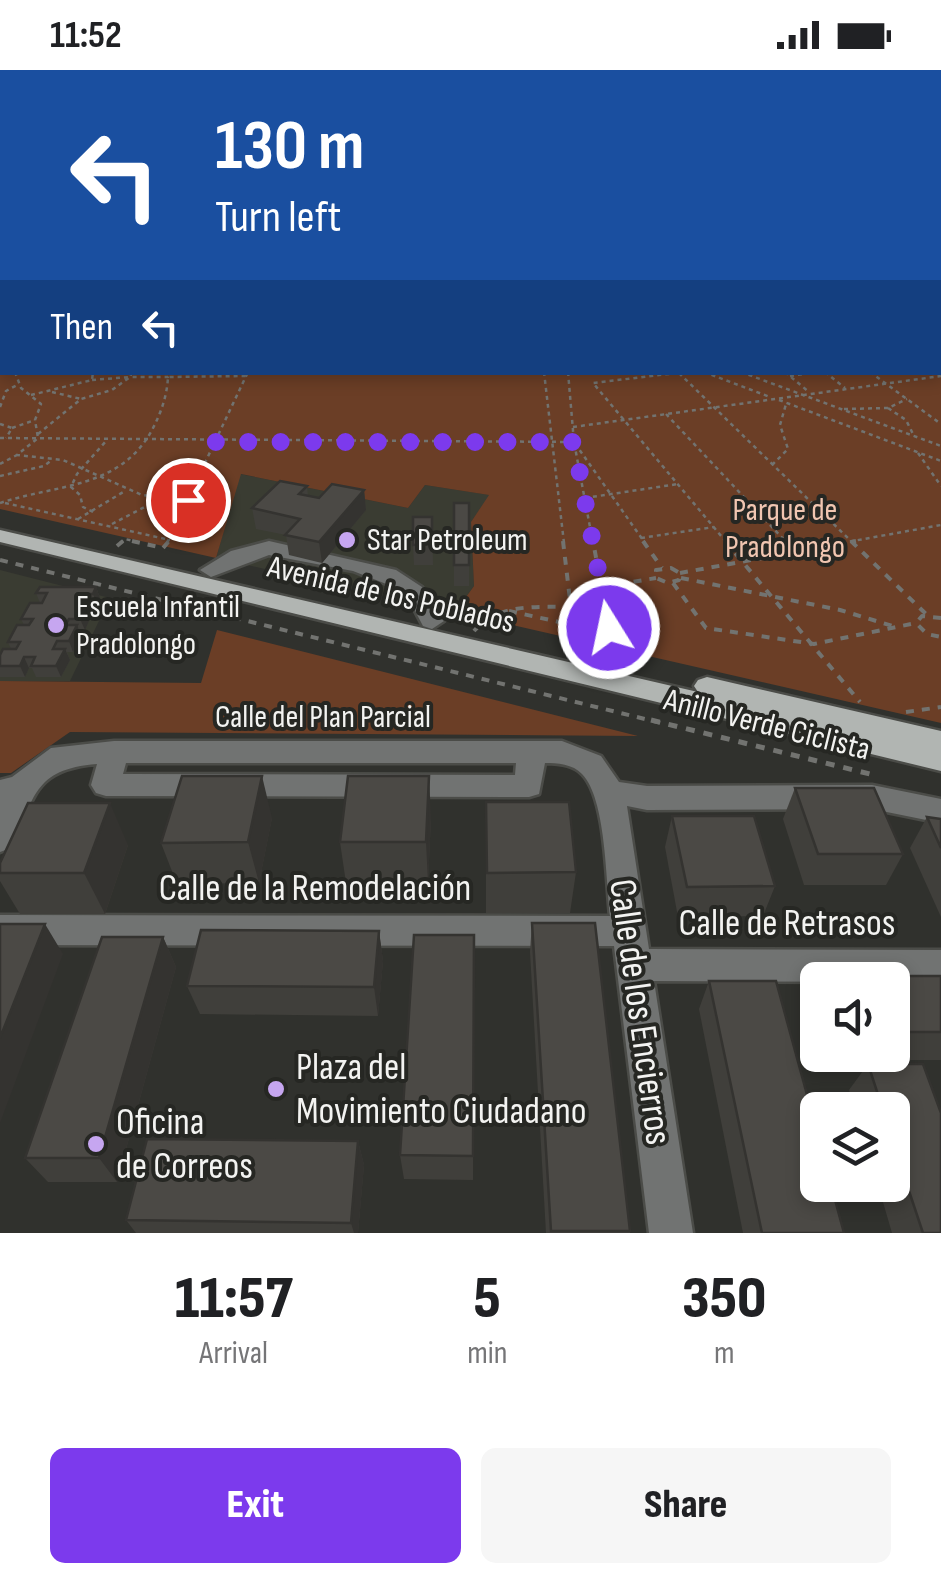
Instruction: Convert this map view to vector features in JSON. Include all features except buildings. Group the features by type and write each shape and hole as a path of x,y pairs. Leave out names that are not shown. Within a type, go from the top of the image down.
{"main road":[{"name":"Avenida de los Poblados","path":"0,521 113,536 211,570 941,741"},
{"name":"Avenida de los Poblados","path":"0,536 941,760"}],"street":[{"path":"211,570 238,555 273,548 376,568 420,595 432,621"},
{"path":"0,839 11,788 61,756 114,752 106,785 529,786 532,752 562,752 591,764 610,792 648,798 872,797 941,811"},
{"name":"Calle de los Encierros","path":"610,792 671,1233"},
{"name":"Calle de la Remodelación","path":"0,930 631,948"},
{"name":"Calle de Retrasos","path":"631,948 941,966"}],"path":[{"path":"16,375 29,396 41,404 35,420 38,436"},
{"path":"92,380 93,375"},
{"path":"0,464 17,455 81,400 112,390 132,375"},
{"path":"0,503 18,495 71,487 126,467 149,440 166,404 168,375 92,380 29,396"},
{"path":"0,503 78,519 113,536 163,548 247,375"},
{"path":"544,375 573,625"},
{"path":"503,610 573,625 609,628 574,442 568,375"},
{"path":"664,375 593,383 863,706"},
{"path":"684,375 926,615 941,618"},
{"path":"712,375 941,461"},
{"path":"748,375 941,446"},
{"path":"789,375 810,393"},
{"path":"829,375 846,388"},
{"path":"874,375 941,424"},
{"path":"918,375 922,378"},
{"path":"573,427 941,376"},
{"path":"0,408 3,391 20,384"},
{"path":"48,392 81,400"},
{"path":"839,409 888,408 907,399"},
{"path":"772,465 788,449 780,425 786,403"},
{"path":"888,408 906,420 914,437"},
{"path":"666,414 794,552"},
{"path":"3,438 12,428 35,420"},
{"path":"0,424 12,428"},
{"path":"3,438 574,442"},
{"path":"71,487 77,474 108,439"},
{"path":"574,442 662,568 680,576 896,628"},
{"path":"917,452 941,486"},
{"path":"17,455 86,467 100,478 128,489 160,498 188,500"},
{"path":"0,476 44,466 54,459"},
{"path":"584,498 678,484"},
{"path":"71,487 80,495 84,507 93,512"},
{"path":"78,519 128,489"},
{"path":"113,536 160,498"},
{"path":"672,583 680,576 744,562 941,525"},
{"path":"642,538 714,527"},
{"path":"113,536 170,540"},
{"name":"Anillo Verde Ciclista","path":"0,560 884,777"},
{"path":"656,578 656,570 662,568"},
{"path":"602,588 656,578 672,583 706,628 814,644 916,623 926,615"},
{"path":"474,631 482,618 503,610 571,607"},
{"path":"916,623 927,634 941,637"},
{"path":"894,713 941,707"}],"shaded area":[{"name":"Star Petroleum","path":"240,474 408,508 425,485 490,495 471,522 474,586 455,612 216,558"},
{"name":"Escuela Infantil Pradolongo","path":"0,570 110,598 70,681 0,681"}],"green space":[{"name":"Parque de Pradolongo","path":"0,375 941,375 941,723 455,612 474,586 471,522 489,495 425,485 408,508 241,474 216,558 0,509"},
{"path":"217,630 638,736 70,732 11,773 0,773 0,681 201,683"}],"place":[{"name":"Star Petroleum","path":"347,540"},
{"name":"Escuela Infantil Pradolongo","path":"56,625"},
{"name":"Plaza del Movimiento Ciudadano","path":"276,1089"},
{"name":"Oficina de Correos","path":"96,1144"}],"route":[{"path":"188,500 215,442 574,442 609,628"}]}
